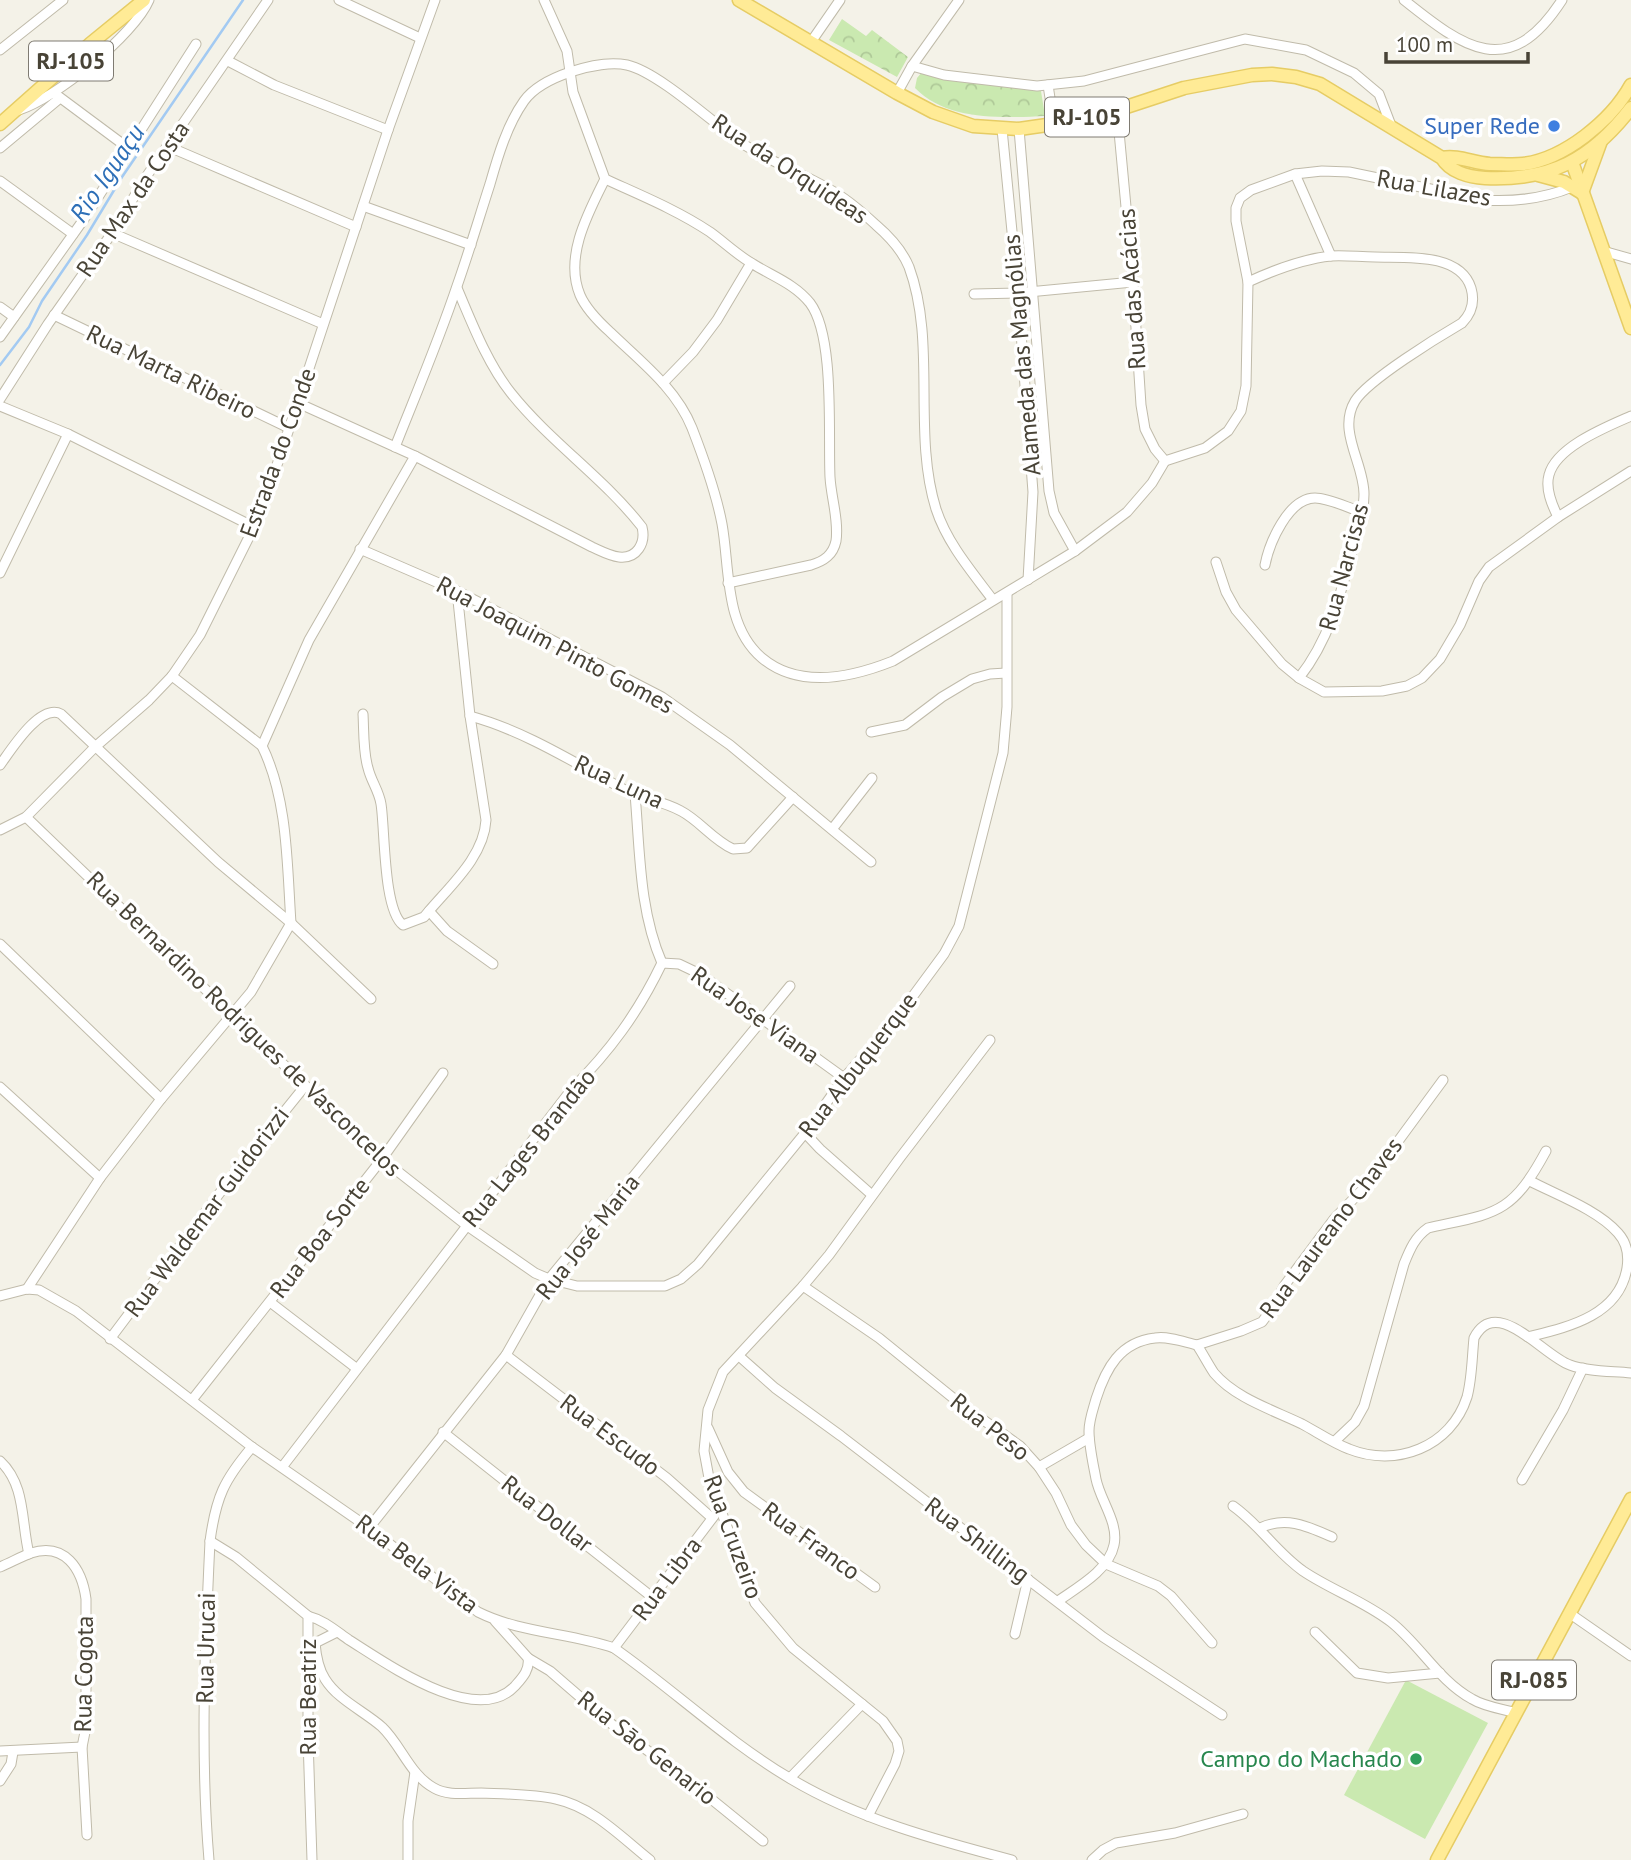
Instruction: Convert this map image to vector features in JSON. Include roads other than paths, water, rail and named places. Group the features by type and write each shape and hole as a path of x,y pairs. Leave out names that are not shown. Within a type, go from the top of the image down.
{"main road":[{"name":"RJ-105","path":"0,124 144,0"},
{"name":"RJ-105","path":"739,0 897,93 933,112 973,126 1019,129 1054,124 1117,110 1184,89 1252,75 1272,74 1320,84 1442,158 1446,165 1476,177 1508,179 1537,175 1572,162 1601,141 1631,108"},
{"name":"RJ-105","path":"1442,158 1452,156 1486,164 1523,164 1544,159 1585,137 1605,121 1631,85"},
{"path":"1585,137 1572,162 1577,190 1631,328"},
{"path":"1577,190 1601,141"},
{"path":"1544,159 1572,162"},
{"path":"1537,175 1551,177 1577,190"},
{"name":"RJ-085","path":"1437,1860 1631,1499"}],"street":[{"path":"0,50 63,0"},
{"path":"0,148 120,38 141,16 149,0"},
{"name":"Rua Max da Costa","path":"0,399 167,146 268,0"},
{"path":"339,0 420,38"},
{"name":"Estrada do Conde","path":"0,830 26,817 95,747 149,700 172,676 200,635 254,527 272,480 388,130 435,0"},
{"path":"544,0 567,51 573,92 605,179 674,211 710,232 751,263 800,292 811,305 818,320 824,347 830,478 836,540 832,553 824,561 729,583"},
{"path":"811,42 840,0"},
{"path":"897,93 912,66 959,0"},
{"path":"1404,0 1462,41 1482,50 1498,50 1520,44 1532,37 1562,0"},
{"path":"912,66 944,75 1006,84 1048,85 1084,81 1245,39 1306,50 1354,73 1380,94 1392,128"},
{"name":"Rua Max da Costa","path":"0,337 72,234 196,44"},
{"path":"228,61 274,85 388,130"},
{"name":"Rua da Orquideas","path":"395,447 457,288 496,162 525,99 540,86 571,73 612,64 629,65 649,75 771,161 833,190 871,220 901,251 916,295 922,342 928,475 936,508 952,542 993,600"},
{"path":"1048,85 1054,124"},
{"path":"15,112 57,96"},
{"path":"57,96 128,148"},
{"name":"Rua das Acácias","path":"1117,110 1141,405 1154,449 1166,461"},
{"name":"Alameda das Magnólias","path":"1002,129 1033,492 1028,580"},
{"name":"Alameda das Magnólias","path":"1019,129 1051,503 1059,524 1075,551"},
{"path":"167,146 356,227"},
{"name":"Rua Lilazes","path":"1248,282 1236,221 1236,208 1240,198 1251,190 1294,174 1349,172 1457,196 1505,201 1540,198 1577,190"},
{"path":"1294,174 1331,256"},
{"path":"605,179 584,222 575,263 580,296 603,325 663,383 681,405 708,473 721,523 729,583 740,627 748,642 762,658 785,671 814,677 839,678 893,661 1007,594 1075,551 1127,512 1152,483 1166,461 1205,448 1228,432 1241,411 1246,386 1248,282"},
{"path":"0,181 72,234"},
{"path":"363,206 471,245"},
{"path":"112,233 323,324"},
{"path":"1603,251 1631,259"},
{"name":"Rua Narcisas","path":"1248,282 1285,267 1331,256 1420,258 1447,264 1461,272 1469,280 1473,294 1472,309 1462,323 1376,380 1356,400 1348,427 1364,492 1362,512 1329,629 1315,659 1299,678"},
{"path":"663,383 693,352 717,320 751,263"},
{"path":"974,294 1033,292 1133,282"},
{"path":"298,403 415,456 610,555 629,556 637,552 642,544 642,527 509,391 457,288"},
{"path":"0,307 13,317"},
{"name":"Rua Marta Ribeiro","path":"54,315 289,428"},
{"path":"1026,390 1040,388"},
{"path":"0,406 68,434 254,527"},
{"path":"1558,517 1549,494 1548,477 1552,466 1567,450 1631,416"},
{"path":"0,573 68,434"},
{"path":"262,746 309,640 415,456"},
{"path":"1216,562 1226,592 1236,610 1282,664 1299,678 1324,692 1355,693 1407,686 1422,678 1440,659 1489,567 1558,517 1631,471"},
{"path":"1265,565 1269,544 1283,520 1302,501 1317,497 1362,512"},
{"name":"Rua Joaquim Pinto Gomes","path":"360,549 457,591 662,697 730,745 872,862"},
{"path":"363,714 368,768 382,807 383,849 398,920 403,925 424,917 475,854 485,830 486,820 470,716 457,591"},
{"name":"Rua Albuquerque","path":"466,1226 536,1273 577,1286 665,1286 681,1279 698,1264 805,1133 844,1078 899,1015 944,954 958,926 1003,753 1007,707 1007,594"},
{"path":"871,732 905,725 942,697 972,679 1006,673"},
{"path":"0,1296 27,1289 100,1178 161,1099 251,992 291,923 278,791 272,767 262,746 172,676"},
{"path":"0,765 34,722 49,712 57,711 371,999"},
{"name":"Rua Luna","path":"470,716 505,727 635,794 665,803 683,812 733,849 747,848 793,797"},
{"path":"833,828 872,778"},
{"path":"635,794 644,904 652,940 662,963"},
{"name":"Rua Bernardino Rodrigues de Vasconcelos","path":"26,817 382,1160 466,1226"},
{"path":"429,911 447,931 493,964"},
{"path":"0,944 161,1099"},
{"name":"Rua Jose Viana","path":"662,963 687,966 844,1078"},
{"name":"Rua Lages Brandão","path":"283,1466 570,1090 604,1057 639,1008 662,963"},
{"name":"Rua José Maria","path":"369,1528 506,1356 550,1279 790,986"},
{"name":"Rua Cruzeiro","path":"868,1816 895,1764 899,1751 897,1741 888,1727 793,1648 755,1603 721,1511 707,1464 704,1451 706,1423 716,1385 723,1372 803,1286 990,1040"},
{"name":"Rua Boa Sorte","path":"192,1400 382,1160 443,1073"},
{"name":"Rua Laureano Chaves","path":"1197,1345 1262,1322 1284,1286 1334,1219 1363,1189 1443,1080"},
{"name":"Rua Waldemar Guidorizzi","path":"110,1339 234,1174 305,1086"},
{"path":"0,1087 100,1178"},
{"path":"805,1133 872,1195"},
{"path":"1335,1441 1355,1422 1364,1406 1411,1245 1428,1228 1494,1213 1530,1181 1546,1151"},
{"path":"1528,1337 1592,1317 1610,1302 1618,1291 1628,1258 1627,1247 1619,1234 1604,1220 1530,1181"},
{"name":"Rua Peso","path":"803,1286 879,1338 958,1402 1020,1446 1039,1467 1056,1493 1071,1525 1086,1545 1106,1564 1158,1586 1171,1596 1212,1643"},
{"name":"Rua Bela Vista","path":"27,1289 39,1290 76,1311 252,1447 369,1528 457,1597 494,1620 589,1640 614,1648 790,1778 834,1802 868,1816 1010,1860"},
{"path":"270,1303 356,1368"},
{"path":"1058,1601 1106,1564 1115,1543 1114,1532 1096,1482 1089,1438 1090,1422 1107,1369 1119,1353 1133,1344 1154,1338 1169,1338 1197,1345 1214,1373 1224,1383 1249,1398 1350,1449 1372,1455 1396,1457 1412,1454 1430,1445 1453,1424 1467,1395 1474,1338 1478,1330 1486,1324 1497,1322 1512,1326 1554,1357 1583,1368 1631,1373"},
{"name":"Rua Escudo","path":"506,1356 667,1478 712,1518"},
{"name":"Rua Shilling","path":"739,1356 775,1388 1102,1637 1222,1715"},
{"path":"1522,1480 1563,1410 1583,1368"},
{"name":"Rua Franco","path":"706,1423 728,1472 744,1492 875,1587"},
{"name":"Rua Dollar","path":"443,1432 652,1597"},
{"path":"1039,1467 1089,1438"},
{"name":"Rua Urucai","path":"209,1860 205,1819 204,1716 210,1541 217,1500 225,1481 252,1447"},
{"path":"0,1461 12,1473 20,1494 29,1554"},
{"path":"1233,1506 1260,1528 1276,1550 1306,1573 1357,1600 1389,1621 1425,1654 1454,1688 1474,1701 1517,1713"},
{"name":"Rua Libra","path":"614,1648 712,1518 721,1511"},
{"path":"1260,1528 1273,1522 1295,1523 1332,1537"},
{"name":"Rua Beatriz","path":"210,1541 236,1557 307,1616 312,1643 307,1738 312,1860"},
{"name":"Rua Cogota","path":"0,1567 41,1551 67,1558 78,1567 84,1581 86,1727 82,1746 87,1835"},
{"path":"1015,1634 1028,1579"},
{"path":"1569,1613 1631,1656"},
{"path":"307,1616 322,1621 411,1676 463,1700 481,1701 504,1695 527,1671 528,1658"},
{"name":"Rua Sāo Genario","path":"494,1620 528,1658 550,1671 609,1722 694,1785 763,1841"},
{"path":"337,1632 312,1643 328,1682 336,1693 382,1727 415,1772 435,1789 447,1793 557,1799 580,1806 650,1860"},
{"path":"1315,1632 1357,1673 1388,1678 1440,1672"},
{"path":"790,1778 862,1704"},
{"path":"0,1751 82,1746"},
{"path":"0,1781 11,1764 13,1752"},
{"path":"408,1860 408,1821 415,1772"},
{"path":"1092,1860 1116,1843 1175,1833 1242,1814"}],"waterway":[{"name":"Rio Iguaçu","path":"0,365 29,327 42,301 122,177 243,0"}],"place":[{"name":"Super Rede","path":"1554,126"},
{"name":"Campo do Machado","path":"1416,1759"}]}
